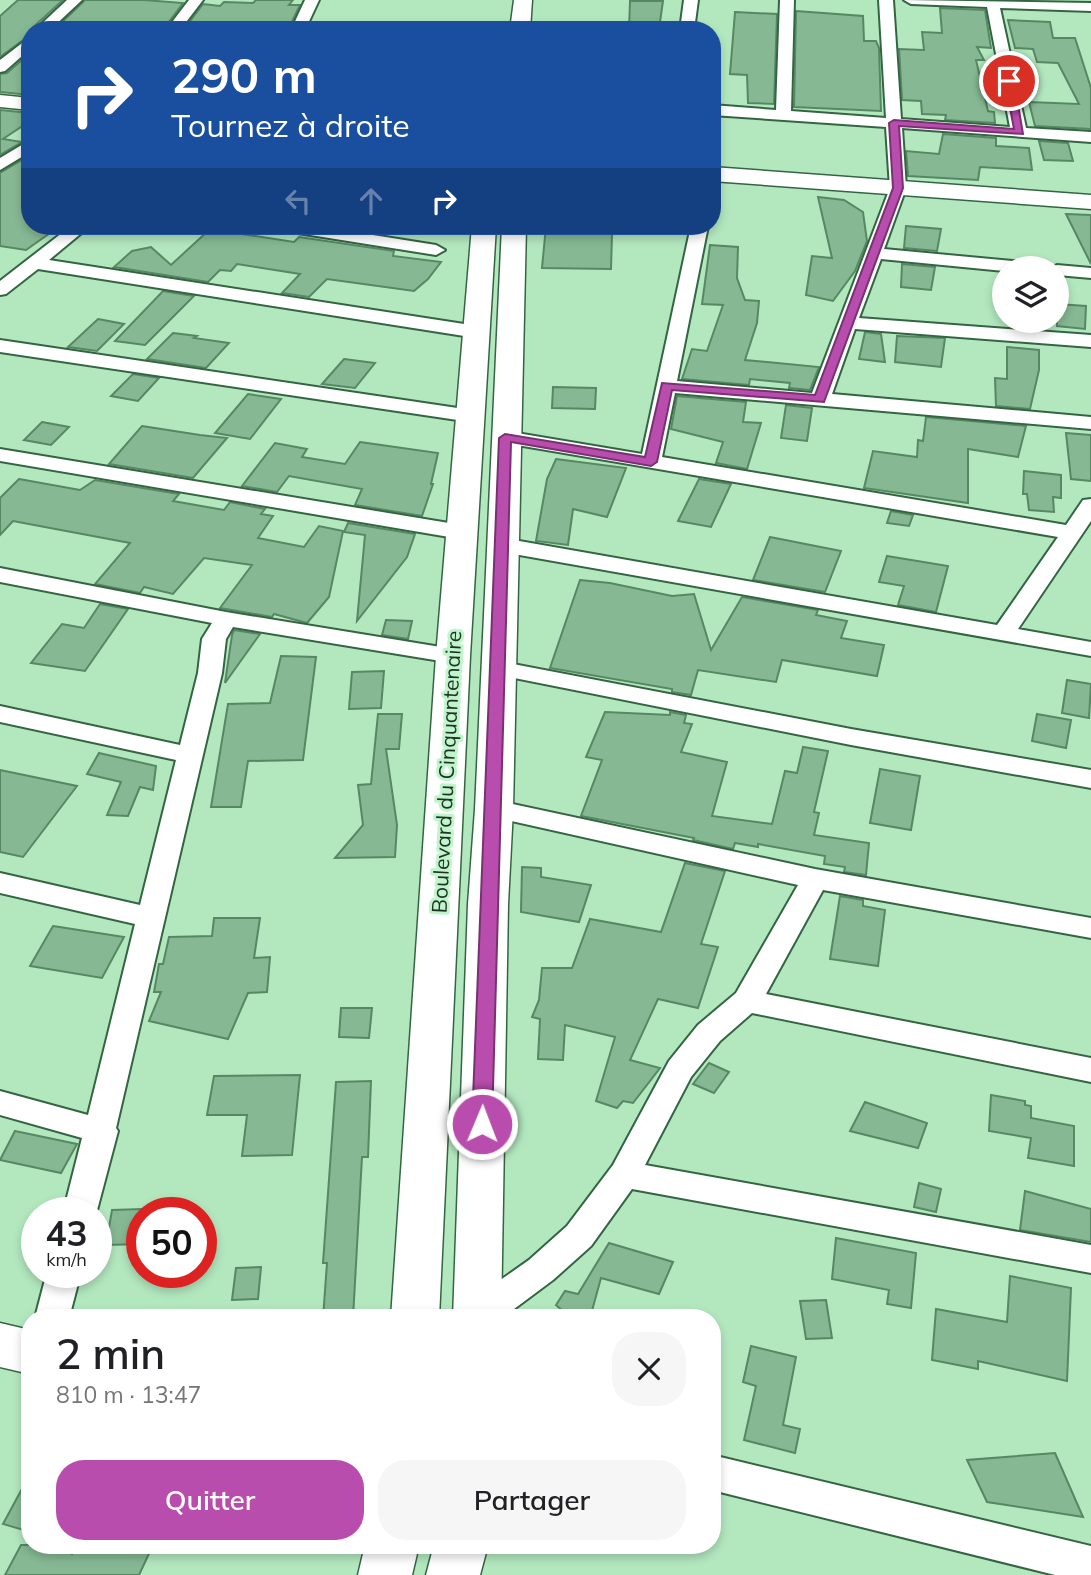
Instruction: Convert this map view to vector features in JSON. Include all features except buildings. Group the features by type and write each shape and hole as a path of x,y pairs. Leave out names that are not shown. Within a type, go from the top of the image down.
{"main road":[{"path":"521,21 523,0"},
{"path":"0,101 21,103"},
{"path":"721,175 1091,202"},
{"name":"Boulevard du Cinquantenaire","path":"416,1309 453,656 483,235"},
{"path":"477,1309 488,904 494,809 514,235"},
{"path":"0,1345 21,1350"},
{"path":"385,1575 390,1554"},
{"path":"453,1575 459,1554"}],"street":[{"path":"52,21 75,0"},
{"path":"180,21 196,0"},
{"path":"302,21 312,0"},
{"path":"688,21 691,0"},
{"path":"783,115 787,0"},
{"path":"820,399 898,188 886,0"},
{"path":"911,0 1091,7"},
{"path":"993,2 1019,132"},
{"path":"0,68 21,49"},
{"path":"721,111 1091,137"},
{"path":"0,165 21,151"},
{"path":"0,290 70,235"},
{"path":"345,235 436,250"},
{"path":"651,462 697,235"},
{"path":"875,253 992,264"},
{"path":"34,263 477,332"},
{"path":"1069,271 1091,273"},
{"path":"848,323 1091,341"},
{"path":"0,346 471,416"},
{"path":"666,386 1091,423"},
{"path":"505,438 1073,533"},
{"path":"0,454 461,532"},
{"path":"1003,634 1091,505"},
{"path":"502,545 1091,649"},
{"path":"0,575 226,619 453,656"},
{"path":"84,1197 210,673 214,639 226,619"},
{"path":"498,667 850,737 1091,779"},
{"path":"0,714 190,755"},
{"path":"494,809 815,879 1091,928"},
{"path":"488,1309 541,1270 579,1236 624,1174 680,1069 709,1033 747,1001 815,879"},
{"path":"0,883 151,917"},
{"path":"747,1001 1091,1070"},
{"path":"0,1103 102,1130"},
{"path":"624,1174 1091,1259"},
{"path":"54,1309 60,1288"},
{"path":"721,1474 1091,1565"}],"route":[{"path":"482,1124 505,438 651,462 666,386 820,399 898,188 894,123 1019,132 1009,81"}]}
